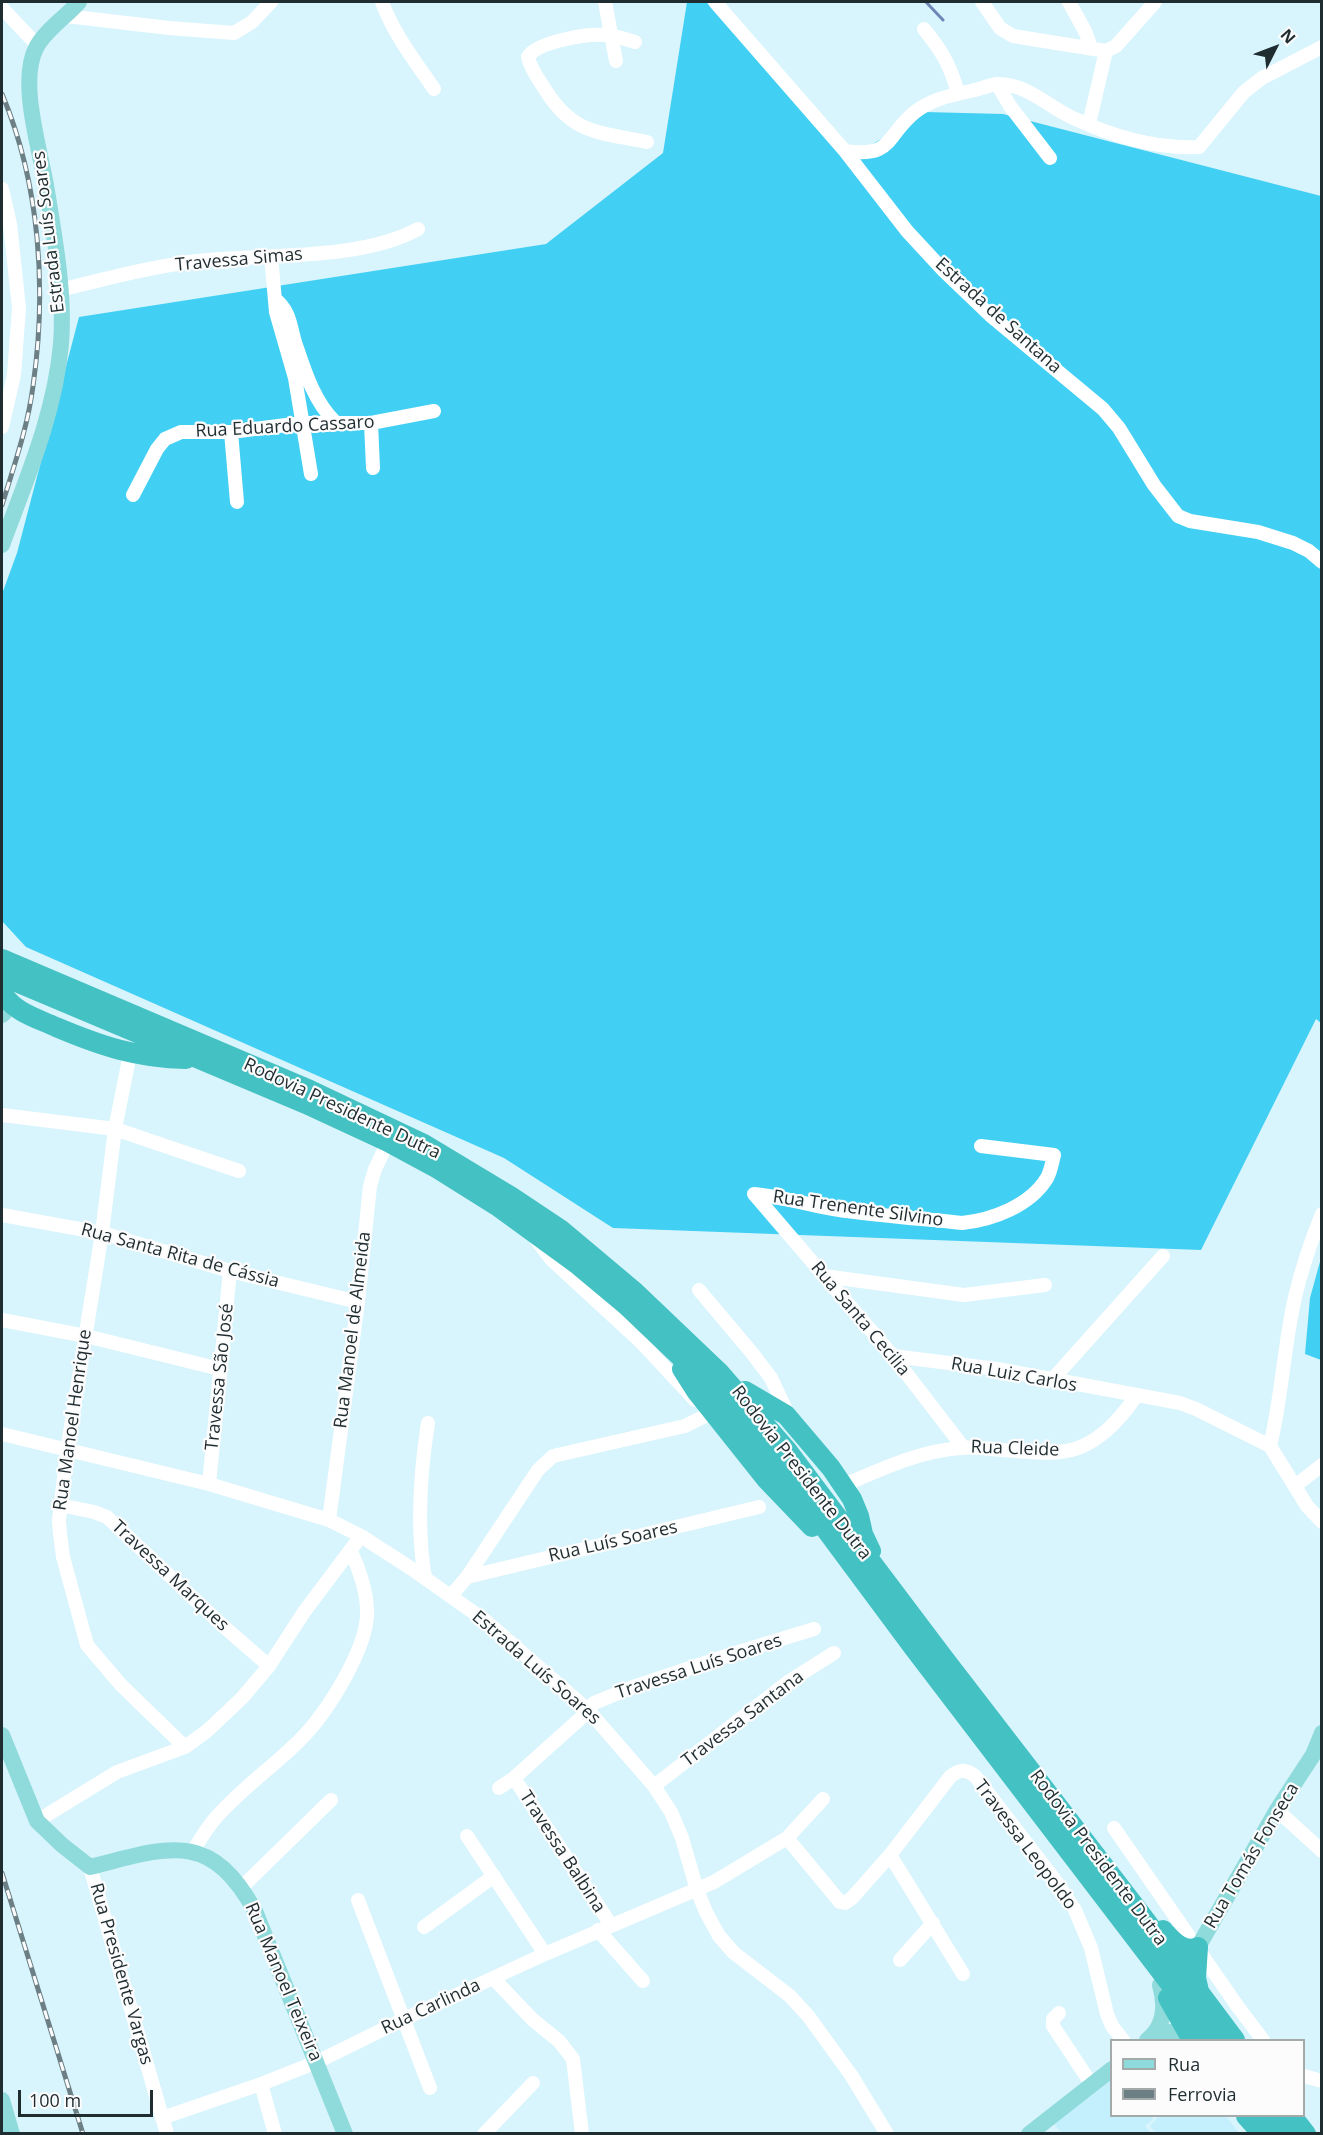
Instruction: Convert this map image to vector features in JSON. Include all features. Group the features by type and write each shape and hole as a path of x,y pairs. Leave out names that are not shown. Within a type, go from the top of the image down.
{"highway":[{"path":"2,951 169,1025 232,1057"},
{"name":"Rodovia Presidente Dutra","path":"2,959 232,1057 424,1144 560,1229 635,1292 720,1373 787,1450 1142,1914 1234,2039"},
{"name":"Rodovia Presidente Dutra","path":"2,976 306,1104 388,1142 438,1169 497,1206 594,1278 626,1305 715,1390 762,1444 1212,2039"},
{"path":"5,1005 93,1042 130,1054 159,1059 197,1059"},
{"path":"607,1268 621,1274 749,1395 782,1412 791,1421 844,1485 859,1516 862,1534 868,1546 926,1624 984,1710"},
{"path":"667,1344 713,1416 766,1479 829,1546 909,1656 949,1694"},
{"path":"1142,1914 1151,1918 1186,1950 1198,1947"},
{"path":"1125,1926 1191,2039"},
{"path":"1198,1947 1196,1978 1200,1994"},
{"path":"1272,2117 1284,2133"},
{"path":"1294,2117 1306,2133"},
{"path":"1250,2122 1262,2133"}],"main road":[{"path":"37,45 79,2"},
{"name":"Estrada Luís Soares","path":"2,544 35,456 51,402 61,344 60,290 47,190 30,96 30,71 37,45"},
{"name":"Rua Tomás Fonseca","path":"1198,1947 1277,1810 1313,1755 1322,1733"},
{"name":"Rua Presidente Vargas","path":"2,1735 37,1821 90,1867"},
{"name":"Rua Manoel Teixeira","path":"90,1867 159,1851 193,1851 218,1864 232,1875 242,1887 255,1911 345,2133"},
{"path":"1151,2037 1160,2025 1164,2010 1160,1985"},
{"path":"1151,2037 1172,2032 1185,2039"},
{"path":"1029,2133 1110,2071"},
{"path":"2,2100 12,2133"}],"street":[{"path":"66,16 234,33 252,22 271,2"},
{"path":"382,2 403,44 434,89"},
{"path":"605,2 615,61"},
{"name":"Estrada de Santana","path":"715,2 846,151 907,231 944,271 990,315 1103,409 1119,428 1154,485 1178,516 1190,521 1276,537 1309,551 1322,562"},
{"path":"982,2 1000,28 1013,36 1106,51 1116,46 1152,3"},
{"path":"1069,2 1091,47"},
{"path":"2,8 37,45"},
{"path":"924,29 952,69 958,93"},
{"path":"635,42 602,34 549,44 529,55 530,65 555,105 577,125 591,131 647,142"},
{"path":"868,179 880,150 916,111 931,102 958,93 997,84 1025,90 1071,117 1119,136 1143,142 1199,147 1244,92 1262,78 1322,47"},
{"path":"1089,124 1106,51"},
{"path":"997,84 1010,106 1050,158"},
{"path":"846,151 866,153 880,150"},
{"path":"2,189 10,224 19,308 14,375 2,427"},
{"name":"Travessa Simas","path":"60,290 142,270 207,260 375,245 394,240 418,229"},
{"path":"271,256 280,329 295,378 311,474"},
{"path":"275,298 284,307 290,319 296,346 316,398 335,422"},
{"name":"Rua Eduardo Cassaro","path":"134,495 157,449 165,439 181,432 231,432 302,423 370,423 434,411"},
{"path":"370,423 373,468"},
{"path":"231,432 237,502"},
{"name":"Rua Manoel Henrique","path":"130,1054 115,1129 102,1233 58,1520 63,1557 87,1645 142,1706 185,1747"},
{"path":"2,1115 115,1129 239,1171"},
{"name":"Rua Manoel de Almeida","path":"329,1520 358,1302 370,1186 375,1169 388,1142"},
{"name":"Rua Trenente Silvino","path":"754,1194 775,1196 845,1211 962,1223 997,1216 1029,1197 1048,1176 1054,1155 981,1146"},
{"name":"Rua Santa Cecilia","path":"754,1194 893,1356 963,1447"},
{"path":"1270,1446 1279,1408 1295,1298 1309,1246 1322,1214"},
{"name":"Rua Santa Rita de Cássia","path":"2,1215 102,1233 230,1271 358,1302"},
{"path":"452,1596 538,1470 553,1456 685,1426 713,1416 640,1341 551,1259 532,1232"},
{"path":"1052,1380 1163,1256"},
{"name":"Travessa São José","path":"209,1484 230,1271"},
{"path":"824,1276 964,1294 1045,1285"},
{"path":"699,1290 771,1378 791,1421"},
{"path":"2,1320 86,1336 220,1369"},
{"name":"Rua Luiz Carlos","path":"893,1356 997,1370 1136,1396"},
{"path":"1136,1396 1180,1403 1270,1446 1307,1506 1322,1522"},
{"name":"Rua Cleide","path":"844,1485 912,1456 963,1447 1042,1453 1068,1451 1087,1443 1110,1427 1126,1411 1136,1396"},
{"path":"425,1578 421,1557 421,1470 428,1423"},
{"name":"Estrada Luís Soares","path":"2,1434 209,1484 329,1520 361,1536 487,1622 588,1710 654,1786 672,1812 697,1890 719,1936 734,1953 790,1996 809,2017 851,2075 887,2133"},
{"path":"1295,1486 1322,1465"},
{"name":"Travessa Marques","path":"60,1505 107,1517 269,1666"},
{"name":"Rua Luís Soares","path":"467,1577 759,1507"},
{"path":"37,1821 117,1772 196,1741 242,1698 269,1666 304,1612 361,1536"},
{"path":"193,1851 212,1822 232,1801 300,1740 340,1686 363,1637 366,1621 367,1608 361,1578 351,1552"},
{"name":"Travessa Luís Soares","path":"499,1788 514,1778 582,1718 594,1702 633,1687 814,1629"},
{"name":"Travessa Santana","path":"654,1786 788,1682 834,1653"},
{"name":"Travessa Leopoldo","path":"891,1855 950,1777 963,1770 975,1776 1058,1884 1075,1910 1091,1948 1107,2014 1112,2026 1122,2039"},
{"name":"Travessa Balbina","path":"514,1778 605,1928 643,1981"},
{"name":"Rua Carlinda","path":"162,2118 317,2062 492,1978 714,1882 787,1838 823,1799"},
{"path":"242,1887 331,1800"},
{"path":"1277,1810 1322,1851"},
{"path":"1114,1828 1262,2039"},
{"path":"467,1836 545,1954"},
{"path":"787,1838 840,1902 845,1903 891,1855 963,1974"},
{"name":"Rua Presidente Vargas","path":"90,1867 167,2133"},
{"path":"424,1927 494,1876"},
{"path":"358,1900 429,2088"},
{"path":"900,1960 933,1923"},
{"path":"492,1978 532,2020 560,2041 573,2059 582,2133"},
{"path":"1059,2013 1053,2019 1053,2026 1092,2085"},
{"path":"1305,2076 1322,2081"},
{"path":"484,2133 533,2083"},
{"path":"261,2084 275,2133"}],"shaded area":[{"path":"687,2 706,2 724,19 845,161 925,112 1003,114 1321,196 1321,1023 1316,1019 1201,1250 613,1228 504,1158 26,947 2,921 2,594 17,553 79,317 546,244 663,153"},
{"path":"1321,1258 1321,1360 1305,1354 1310,1298"},
{"path":"1110,2080 1110,2117 1152,2117 1153,2119 1145,2126 1151,2133 1062,2133 1054,2124"},
{"path":"1158,2117 1227,2117 1239,2133 1156,2133 1150,2126"}],"waterway":[{"path":"926,2 943,20"}],"railway":[{"path":"2,94 25,164 37,238 39,275 37,350 31,401 2,505"},
{"path":"2,1873 83,2134"}]}
